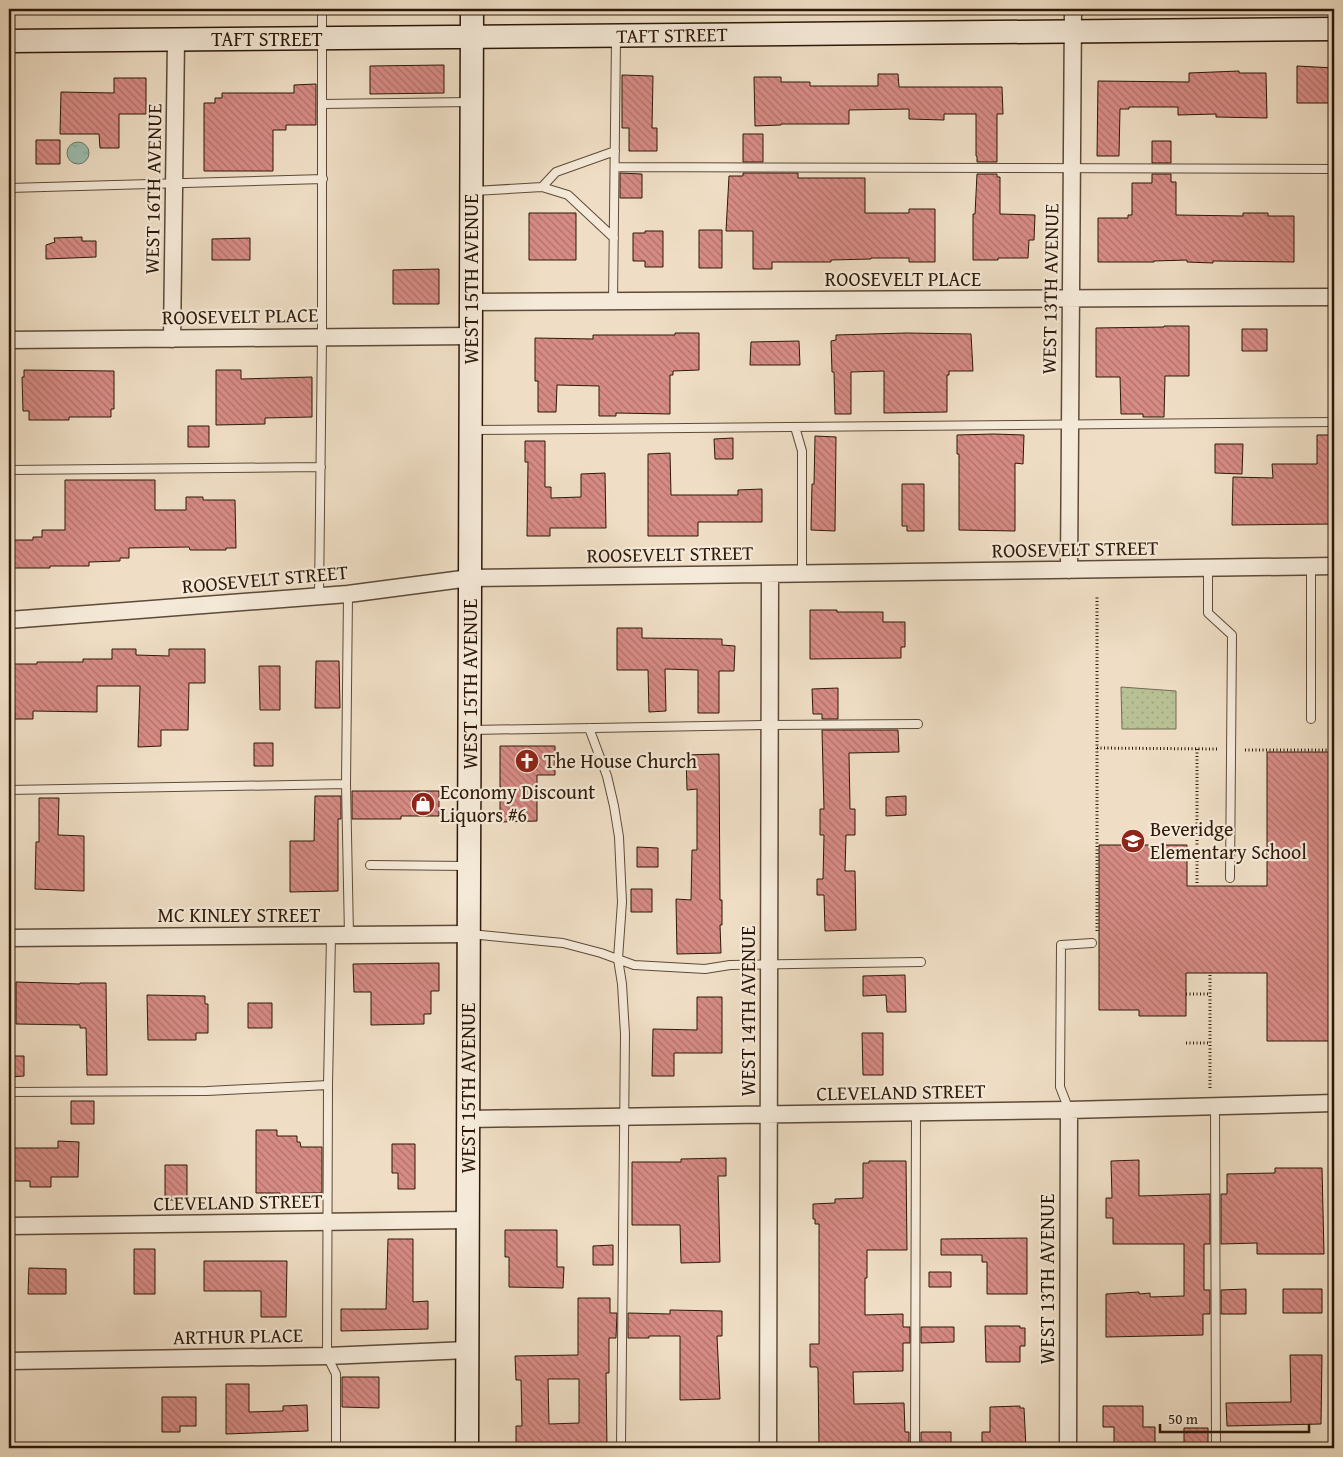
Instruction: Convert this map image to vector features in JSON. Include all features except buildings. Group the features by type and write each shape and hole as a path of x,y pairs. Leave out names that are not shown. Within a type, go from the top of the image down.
{"main road":[{"name":"WEST 15TH AVENUE","path":"467,1448 472,9"},
{"name":"TAFT STREET","path":"9,41 1334,29"}],"street":[{"name":"WEST 13TH AVENUE","path":"1069,570 1073,9"},
{"name":"WEST 16TH AVENUE","path":"172,339 176,40"},
{"name":"ROOSEVELT PLACE","path":"471,302 1334,297"},
{"name":"ROOSEVELT PLACE","path":"9,340 471,336"},
{"name":"ROOSEVELT STREET","path":"9,620 319,597 470,578 1334,566"},
{"name":"WEST 14TH AVENUE","path":"768,1448 770,574"},
{"name":"MC KINLEY STREET","path":"9,938 469,934"},
{"name":"CLEVELAND STREET","path":"468,1119 916,1113 1334,1103"},
{"name":"WEST 13TH AVENUE","path":"1068,1448 1069,1110"},
{"name":"CLEVELAND STREET","path":"9,1226 468,1220"},
{"name":"ARTHUR PLACE","path":"9,1361 327,1356 468,1350"}],"lane":[{"path":"319,597 323,179 322,9"},
{"path":"612,302 616,36"},
{"path":"322,104 472,102"},
{"path":"542,187 556,172 615,152"},
{"path":"614,167 1334,169"},
{"path":"9,188 323,179"},
{"path":"472,191 542,187 568,195 614,238"},
{"path":"471,430 1334,422"},
{"path":"795,427 802,451 802,573"},
{"path":"9,470 321,467"},
{"path":"1311,567 1311,719"},
{"path":"1208,568 1208,613 1232,635 1230,878"},
{"path":"348,594 346,784 349,936"},
{"path":"470,730 918,724"},
{"path":"589,728 607,776 614,806 619,837 622,902 618,959 626,1034 621,1448"},
{"path":"9,790 346,784"},
{"path":"370,866 469,866"},
{"path":"469,934 563,943 601,953 634,965 705,969 730,965 921,962"},
{"path":"331,936 328,1085 327,1356 336,1374 336,1448"},
{"path":"1069,1110 1060,1086 1061,946 1094,940"},
{"path":"9,1092 207,1091 328,1085"},
{"path":"1216,1106 1216,1448"},
{"path":"915,1448 916,1113"}],"path":[{"path":"1094,940 1097,597"},
{"path":"1197,749 1197,883"},
{"path":"1210,975 1210,1088"},
{"path":"1186,994 1210,994"},
{"path":"1186,1043 1210,1043"}],"shaded area":[{"path":"1121,687 1176,691 1176,729 1122,729"}],"water":[{"path":"78,142 86,145 89,153 86,161 78,164 70,161 67,153 70,145"}],"place":[{"name":"The House Church","path":"527,761"},
{"name":"Economy Discount Liquors #6","path":"423,804"},
{"name":"Beveridge Elementary School","path":"1133,841"}]}
